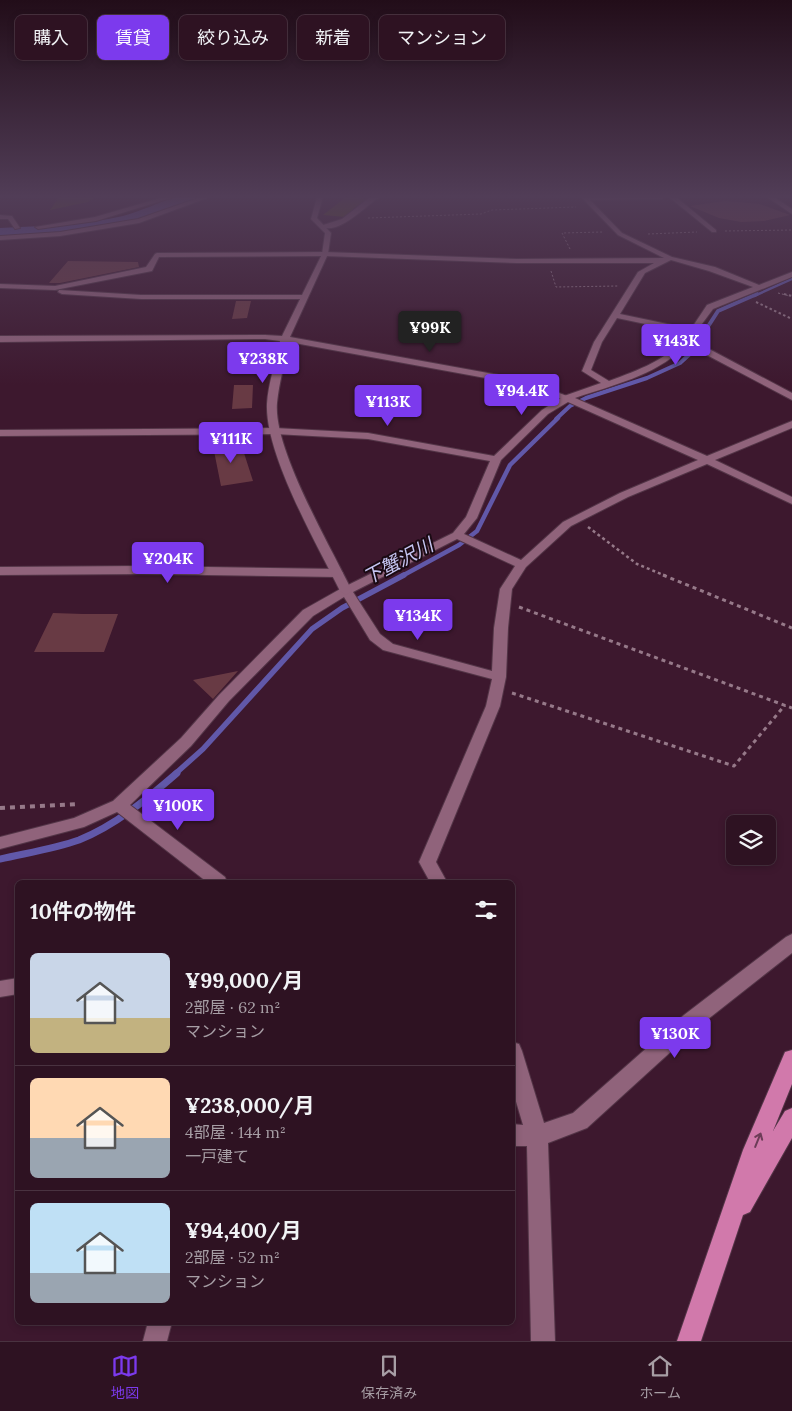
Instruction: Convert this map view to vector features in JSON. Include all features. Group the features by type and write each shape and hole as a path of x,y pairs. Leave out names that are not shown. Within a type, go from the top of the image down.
{"main road":[{"path":"689,1341 754,1150 792,1060"},
{"path":"724,1236 792,1118"}],"street":[{"path":"0,286 55,288 149,270 155,260"},
{"path":"322,260 284,339 272,404 275,431 291,478 346,591 375,637 388,647 498,682"},
{"path":"503,260 660,261"},
{"path":"608,384 586,370 598,342 642,272 665,260"},
{"path":"676,260 712,269 759,287"},
{"path":"0,843 78,823 118,804 186,742 224,698 308,613 346,591 457,535 470,518 496,459 545,412 567,398 648,370 671,355 681,345 693,332 710,307 792,274"},
{"path":"55,288 60,292 141,296 303,297"},
{"path":"615,315 693,332"},
{"path":"0,338 266,337 526,383 567,398 707,460 792,502"},
{"path":"681,345 708,352 792,396"},
{"path":"438,880 427,862 493,706 498,682 501,628 506,589 522,566 567,524 624,495 792,424"},
{"path":"0,433 275,431 368,436 496,459"},
{"path":"457,535 522,566"},
{"path":"0,571 140,570 337,573"},
{"path":"118,804 216,880"},
{"path":"515,1135 537,1136 580,1121 691,1021 792,942"},
{"path":"0,989 15,986"},
{"path":"515,1061 537,1136 543,1341"},
{"path":"155,1341 159,1325"}],"path":[{"path":"548,261 556,287 633,285"},
{"path":"761,298 754,301 792,319"},
{"path":"578,519 637,564 792,628"},
{"path":"505,602 792,708"},
{"path":"498,682 734,766 785,705"},
{"path":"0,808 86,804"}],"building":[{"path":"68,261 138,262 139,267 60,283 49,283"},
{"path":"236,301 251,301 247,318 232,319"},
{"path":"234,385 253,385 252,408 232,409"},
{"path":"229,439 233,454 244,453 253,481 221,486 212,441"},
{"path":"53,613 118,614 104,652 34,652"},
{"path":"238,671 213,699 193,680"}],"waterway":[{"name":"下蟹沢川","path":"754,296 792,279"},
{"name":"下蟹沢川","path":"556,419 570,406 586,398 647,378 680,363 691,353 718,311 757,294"},
{"name":"下蟹沢川","path":"402,576 459,545 477,531 510,465 558,418"},
{"name":"下蟹沢川","path":"175,774 203,749 312,629 342,608 404,575"},
{"name":"下蟹沢川","path":"0,859 60,846 93,834 131,811 177,773"}]}
